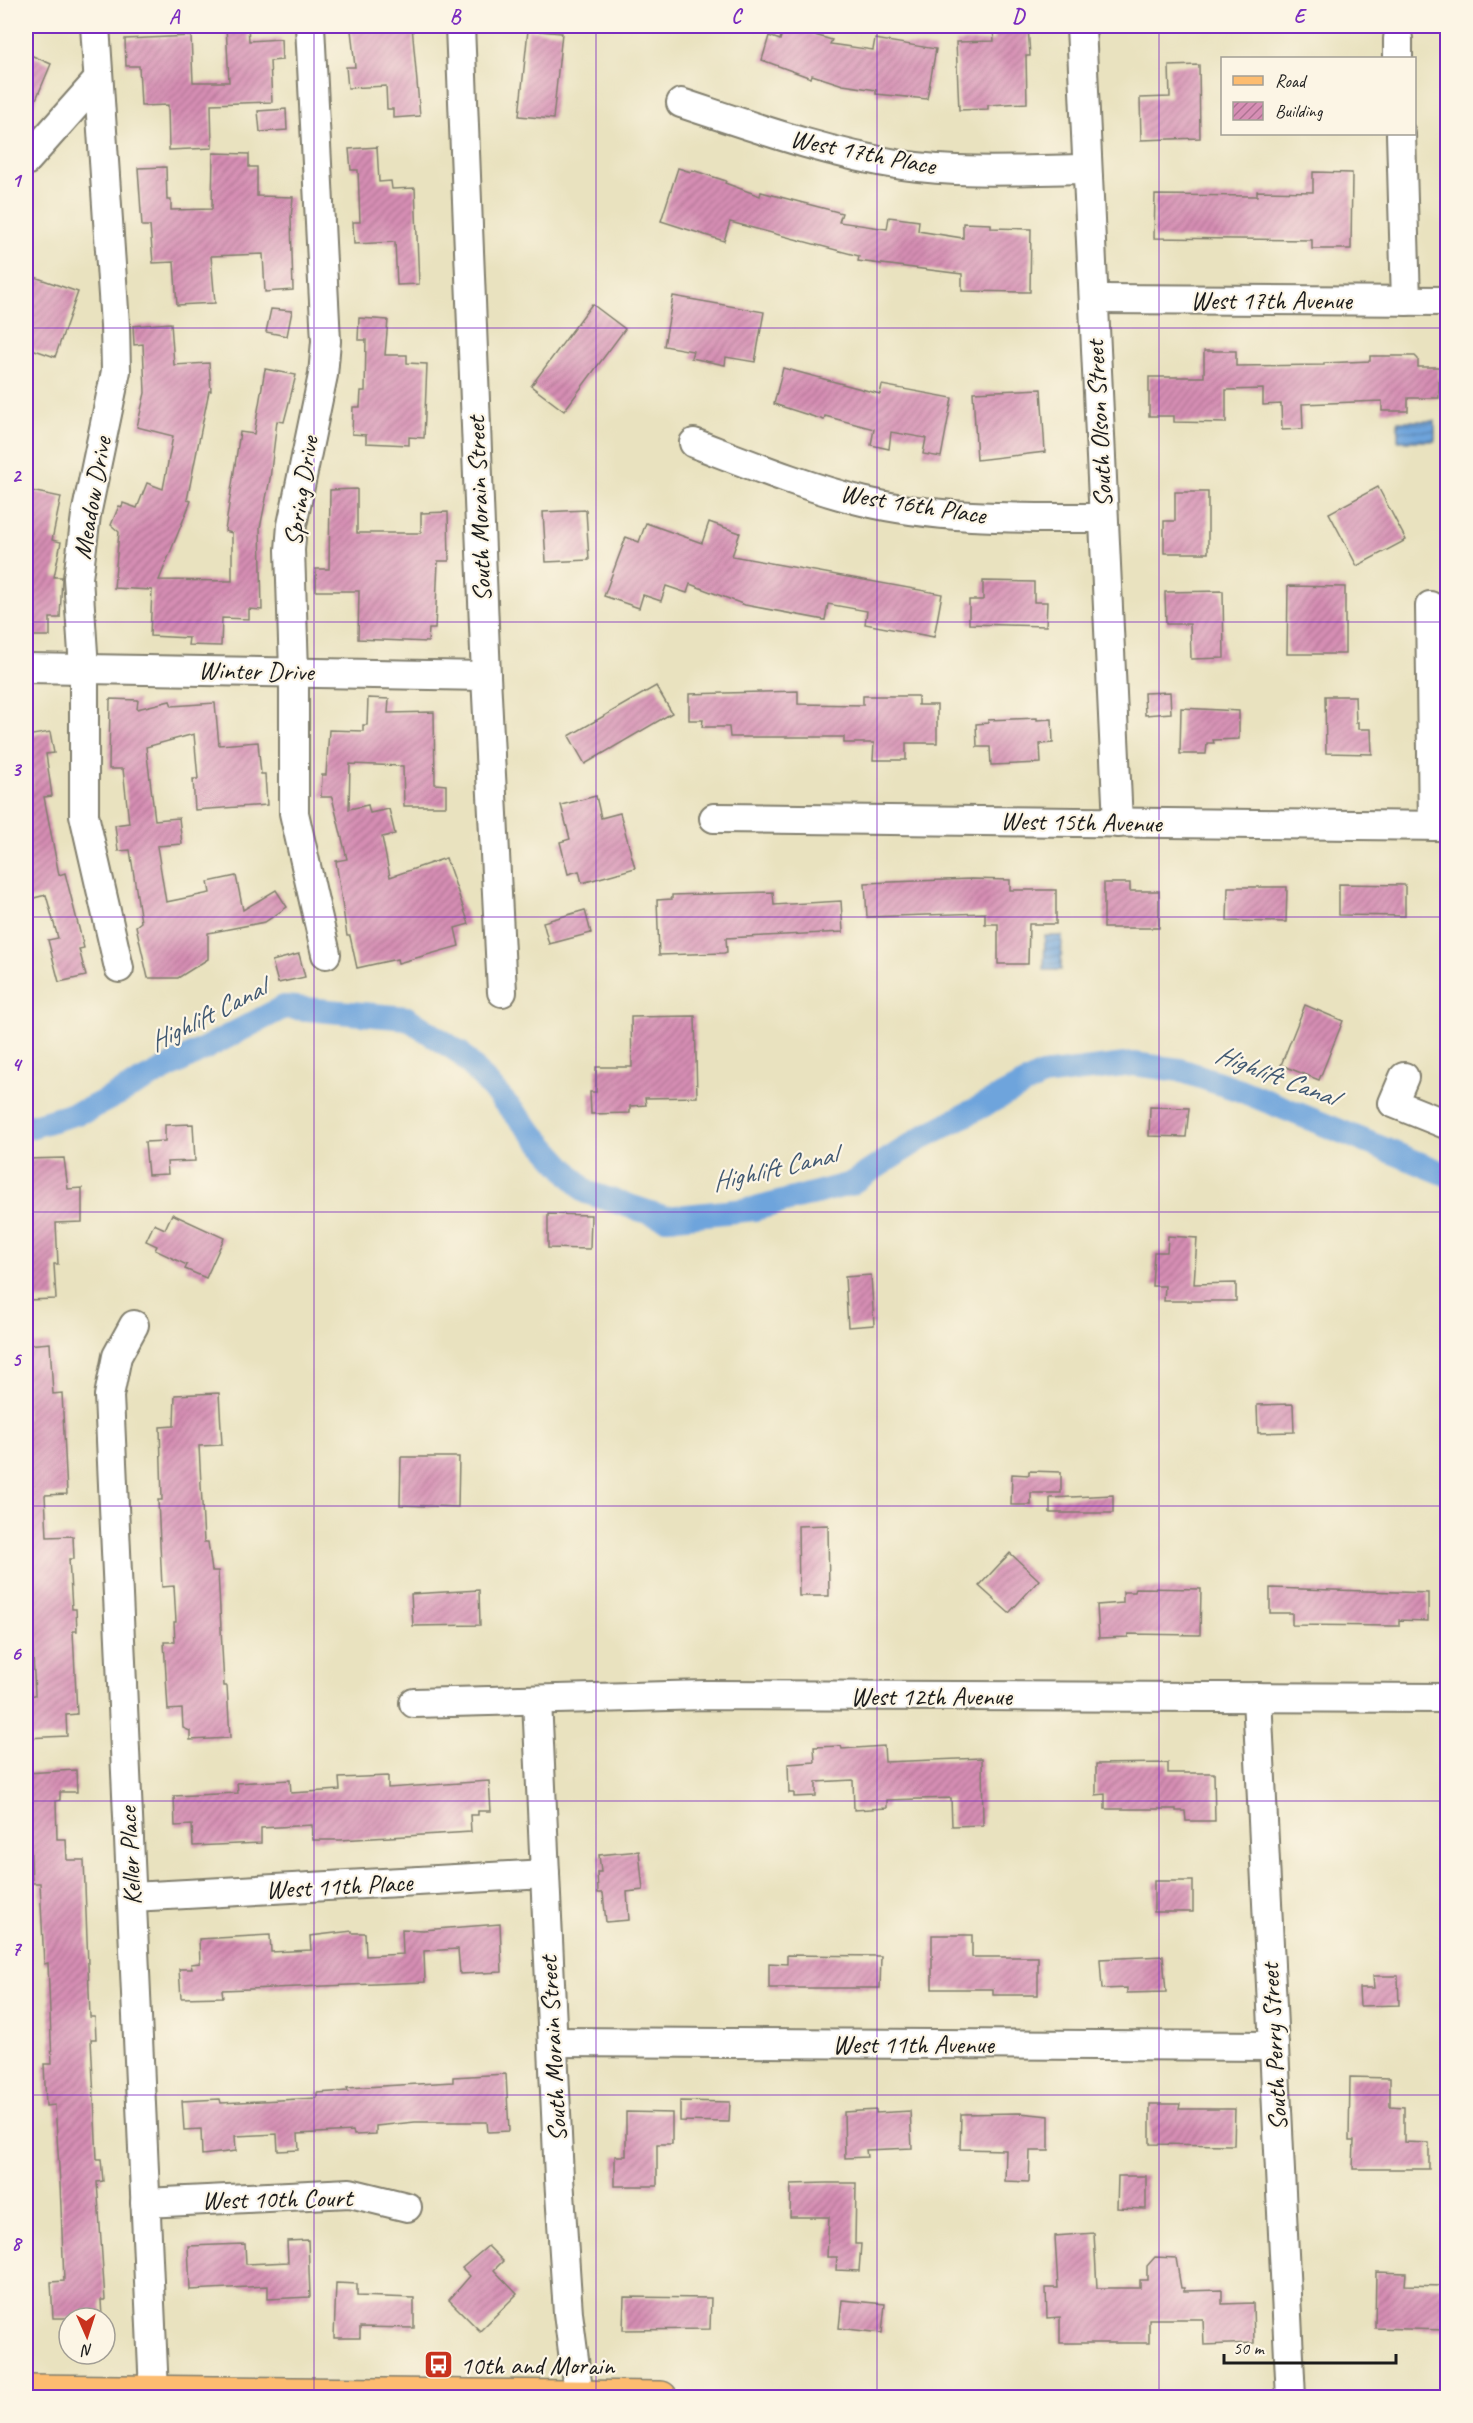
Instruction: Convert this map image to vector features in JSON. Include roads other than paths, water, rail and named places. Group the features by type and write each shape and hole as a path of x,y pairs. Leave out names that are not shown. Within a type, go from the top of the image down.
{"main road":[{"path":"26,2391 662,2397"}],"street":[{"name":"Meadow Drive","path":"95,26 116,371 86,515 80,567 84,668 84,815 119,968"},
{"name":"Spring Drive","path":"310,26 326,341 322,375 292,525 290,550 294,671 294,813 326,954"},
{"name":"South Morain Street","path":"460,26 486,675 502,992"},
{"name":"South Olson Street","path":"1081,26 1118,823"},
{"path":"26,161 99,80"},
{"name":"West 17th Place","path":"681,103 773,134 842,153 904,165 964,170 1086,170"},
{"path":"1401,135 1406,301"},
{"name":"West 17th Avenue","path":"1094,299 1448,302"},
{"name":"West 16th Place","path":"694,443 803,484 863,501 920,511 989,517 1103,518"},
{"path":"1430,606 1440,826"},
{"name":"Winter Drive","path":"26,668 486,675"},
{"name":"West 15th Avenue","path":"714,818 1440,826"},
{"path":"1404,1077 1394,1102 1448,1125"},
{"name":"Keller Place","path":"134,1325 117,1356 109,1396 154,2392"},
{"name":"West 12th Avenue","path":"414,1703 706,1695 1448,1698"},
{"name":"South Perry Street","path":"1257,1696 1291,2397"},
{"name":"South Morain Street","path":"537,1700 568,2313 579,2397"},
{"name":"West 11th Place","path":"132,1897 545,1874"},
{"name":"West 11th Avenue","path":"553,2042 1274,2046"},
{"name":"West 10th Court","path":"145,2203 350,2193 407,2207"}],"water":[{"path":"1398,421 1435,421 1435,441 1398,441"},
{"path":"1045,936 1062,936 1061,970 1044,970"}],"waterway":[{"name":"Highlift Canal","path":"26,1128 87,1110 284,1007 407,1018 460,1053 586,1192 666,1218 755,1209 850,1184 925,1136 1042,1075 1133,1064 1180,1070 1237,1089 1448,1175"}],"place":[{"name":"10th and Morain","path":"439,2365"}]}
